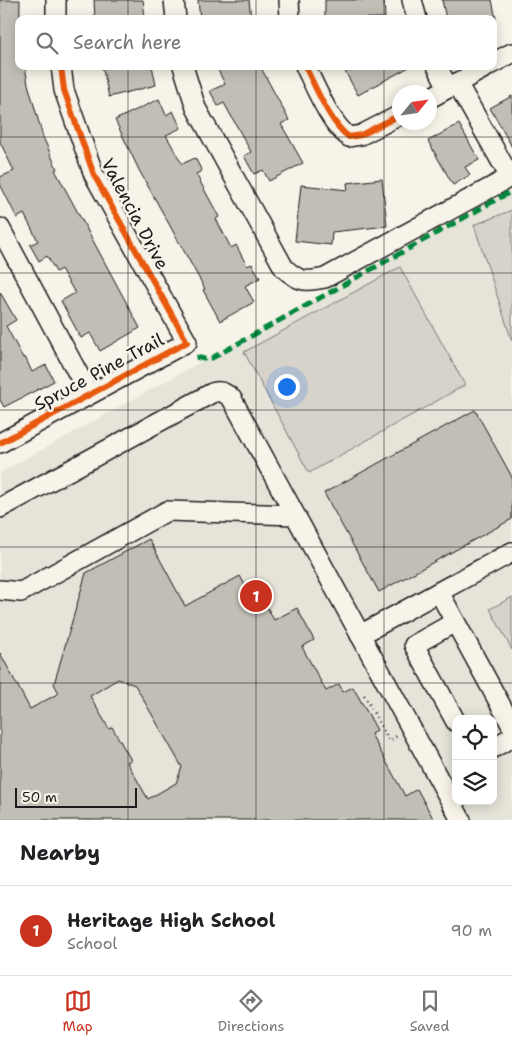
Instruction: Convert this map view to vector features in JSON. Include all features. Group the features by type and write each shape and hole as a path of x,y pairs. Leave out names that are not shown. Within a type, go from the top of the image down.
{"street":[{"path":"56,0 56,15"},
{"path":"174,0 176,15"},
{"path":"289,0 290,15"},
{"path":"412,0 416,15"},
{"path":"497,61 512,53"},
{"name":"Valencia Drive","path":"62,70 64,90 94,175 187,342"},
{"path":"184,70 196,108 284,268 291,275 302,281 310,282 325,278 511,176 453,86 440,70"},
{"path":"308,70 334,122 349,137 361,135 392,119"},
{"path":"437,94 481,70"},
{"path":"0,228 89,394"},
{"name":"Spruce Pine Trail","path":"0,443 187,342"},
{"path":"0,508 206,396 218,391 226,394 232,399 461,820"},
{"path":"0,590 21,592 167,511 295,515"},
{"path":"360,635 512,552"},
{"path":"439,592 512,726"},
{"path":"452,715 414,645 455,622"},
{"path":"497,746 512,737"}],"shaded area":[{"path":"512,190 512,820 0,820 0,473"},
{"path":"512,210 512,341 474,225"},
{"path":"400,267 465,385 309,473 244,352"},
{"path":"512,597 512,650 490,609"}],"building":[{"path":"0,0 20,0 20,15 15,15 15,70 26,70 43,137 57,169 55,170 140,328 100,351 90,333 81,338 61,301 75,293 61,269 56,272 47,256 39,261 30,245 38,241 24,214 17,218 0,184 0,177 14,171 0,142"},
{"path":"94,0 143,0 145,15 95,15"},
{"path":"198,0 249,0 251,15 200,15"},
{"path":"325,0 384,0 385,15 325,15"},
{"path":"442,0 492,0 495,15 445,15"},
{"path":"103,70 153,70 156,85 109,97"},
{"path":"218,70 262,70 289,120 281,124 303,163 269,181 263,170 254,174 244,156 251,152 224,103 218,106 210,91 225,84"},
{"path":"344,70 404,70 358,95"},
{"path":"512,96 512,147 490,108"},
{"path":"159,99 166,115 173,111 181,128 166,135 182,164 195,158 202,171 196,174 219,217 216,219 231,248 236,245 247,266 252,264 260,278 245,286 254,302 220,321 203,290 205,289 139,170 115,120"},
{"path":"459,124 479,160 465,167 470,175 453,185 428,141"},
{"path":"382,179 387,226 332,232 331,245 295,241 301,185 348,190 347,183"},
{"path":"0,292 16,320 6,326 23,358 25,357 32,372 46,365 54,381 4,407 0,400"},
{"path":"475,410 512,477 512,519 379,592 324,493"},
{"path":"149,539 185,606 240,576 250,594 258,590 274,620 297,608 314,640 302,647 326,691 339,684 343,692 353,687 377,730 371,734 405,796 417,789 434,820 0,820 0,653 30,709 59,693 54,684 86,573","holes":["118,679 135,685 182,767 176,783 148,799 127,762 131,760 112,727 109,729 90,696"]}],"marked path":[{"path":"196,357 212,358 512,191"}],"cycle path":[{"path":"0,443 187,342 94,175 64,90 62,70"},
{"path":"307,70 330,115 349,137 361,135 392,119"}],"place":[{"name":"Heritage High School","path":"256,596"}]}
